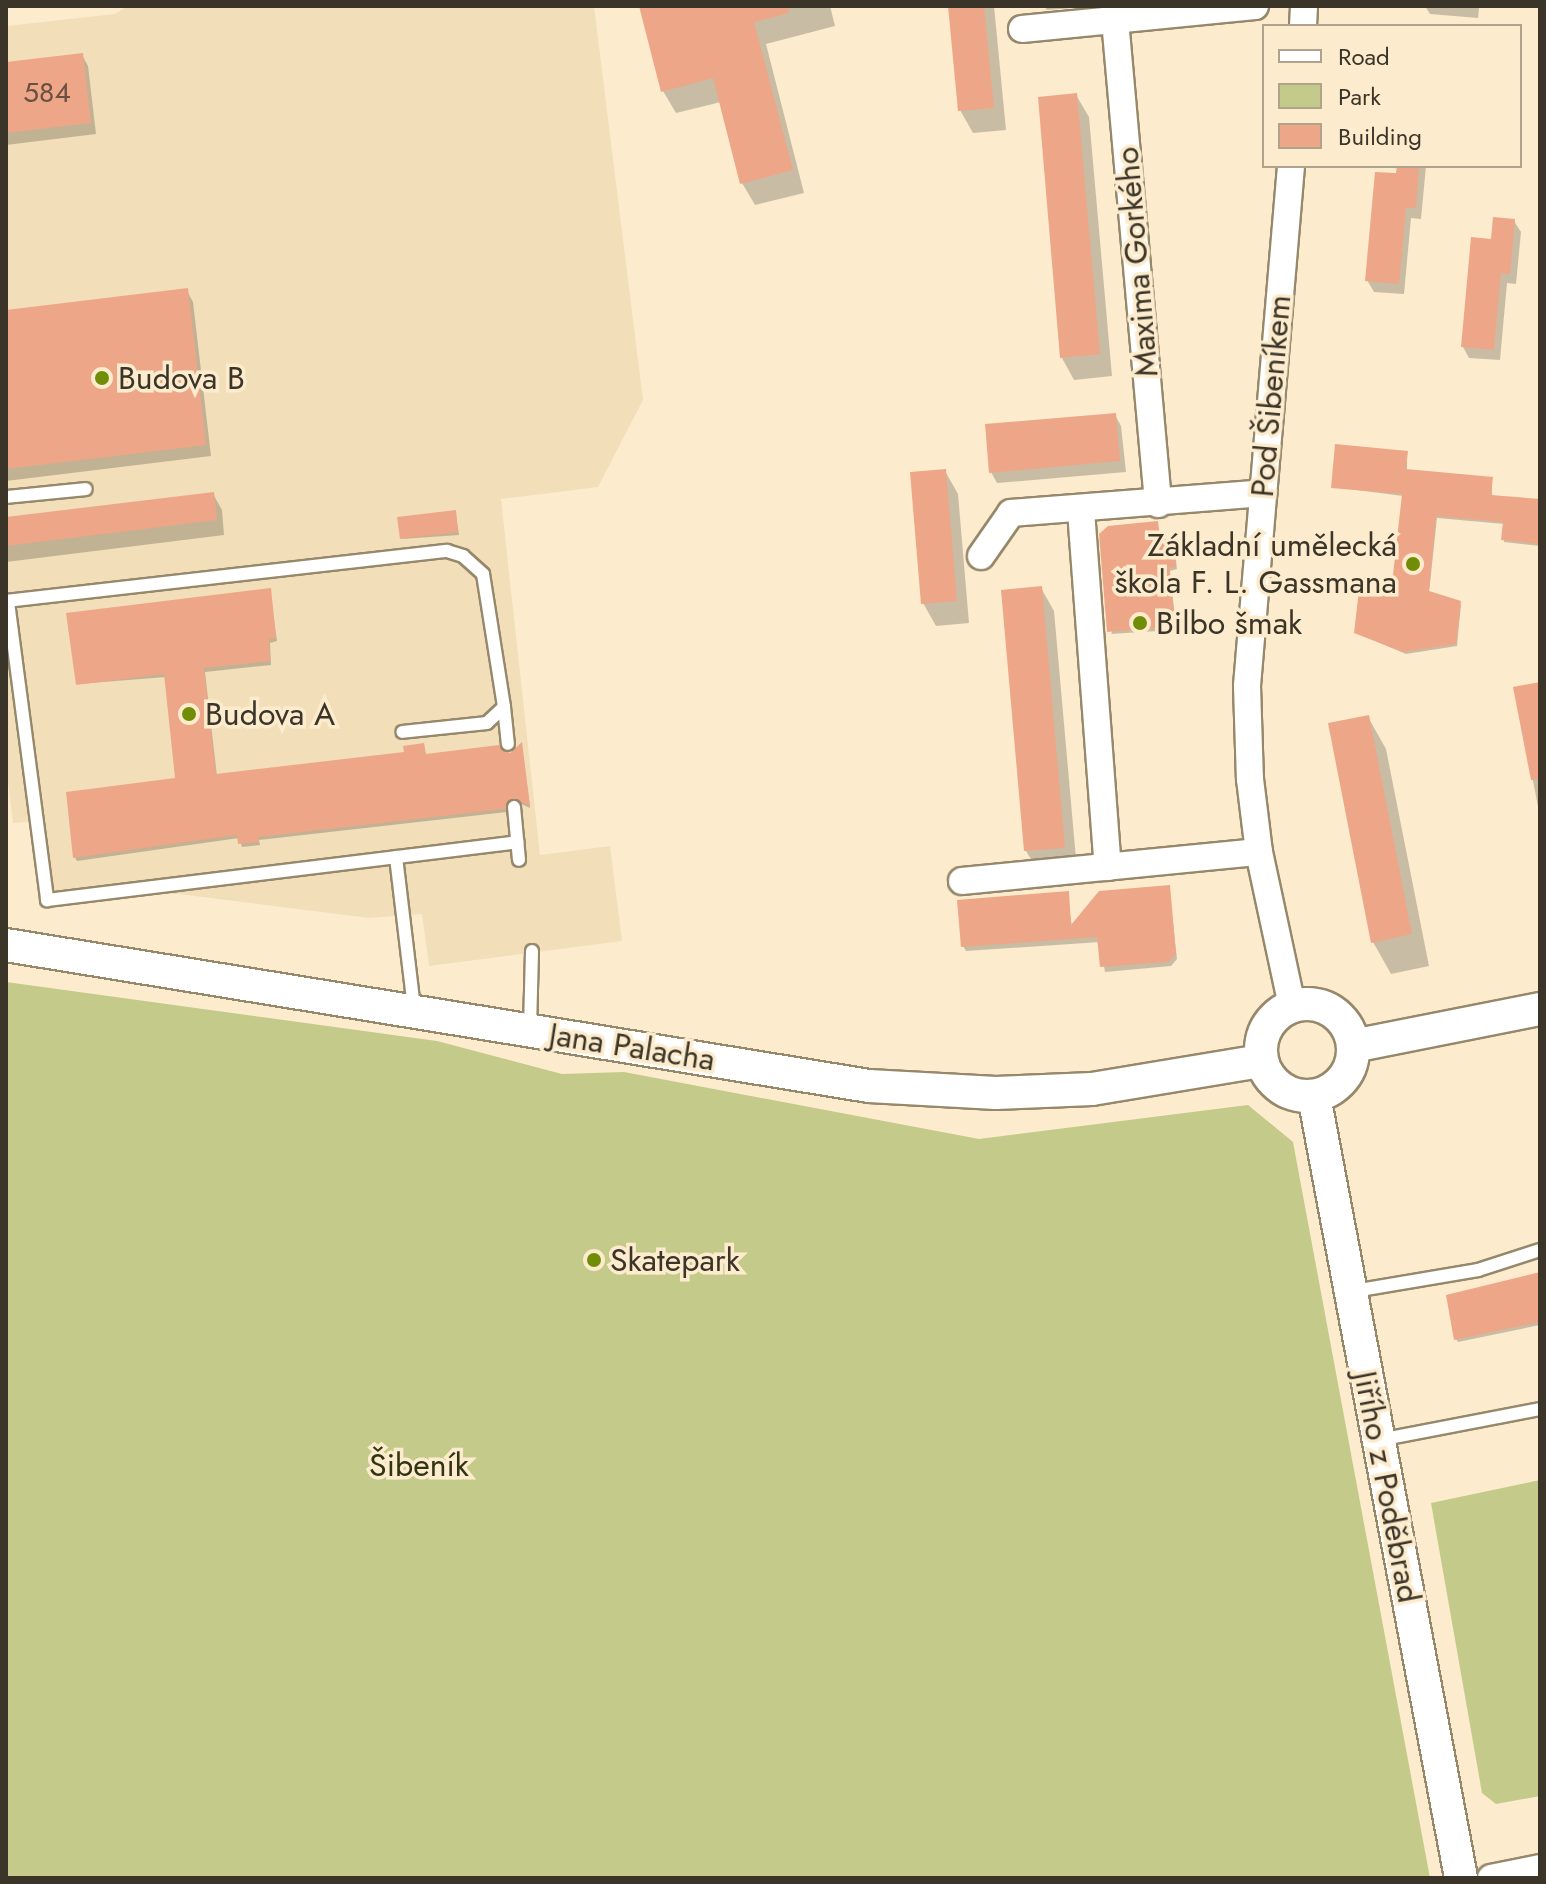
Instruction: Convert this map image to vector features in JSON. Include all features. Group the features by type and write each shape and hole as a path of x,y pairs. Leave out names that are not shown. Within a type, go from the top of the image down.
{"street":[{"path":"1022,29 1255,6"},
{"name":"Maxima Gorkého","path":"1115,20 1158,504"},
{"name":"Pod Šibeníkem","path":"1291,168 1247,686 1250,779 1259,852 1292,1006"},
{"path":"981,556 1011,513 1081,511 1263,493"},
{"path":"1081,511 1108,867"},
{"path":"962,881 1259,852"},
{"name":"Jana Palacha","path":"6,945 869,1086 996,1093 1092,1089 1261,1061"},
{"path":"1320,1005 1332,1011 1350,1033 1353,1046 1347,1073 1327,1092 1314,1096 1300,1096 1275,1084 1261,1061 1263,1033 1270,1021 1292,1006 1320,1005"},
{"path":"1353,1046 1540,1009"},
{"name":"Jiřího z Poděbrad","path":"1314,1096 1351,1292 1393,1437 1461,1878"},
{"path":"1491,1878 1540,1868"}],"lane":[{"path":"6,497 86,489"},
{"path":"508,744 483,574 474,562 447,551 7,601 47,900 517,842"},
{"path":"402,732 487,723 504,707"},
{"path":"514,807 519,860"},
{"path":"396,857 414,1011"},
{"path":"530,1030 532,951"},
{"path":"1351,1292 1478,1270 1540,1250"},
{"path":"1393,1437 1540,1409"}],"shaded area":[{"path":"129,6 594,6 643,400 598,487 501,499 540,855 610,846 622,941 429,966 422,914 369,918 179,894 57,891 49,885 41,820 13,823 6,765 6,26 114,14"}],"green space":[{"name":"Šibeník","path":"6,982 437,1041 562,1074 624,1072 979,1139 1248,1105 1293,1142 1430,1878 6,1878"},
{"path":"1540,1480 1540,1796 1496,1804 1482,1793 1431,1503"}],"building":[{"path":"639,6 788,6 789,13 754,22 793,170 740,184 713,78 661,92"},
{"path":"948,6 984,6 994,108 958,111"},
{"path":"83,53 91,123 6,133 6,62"},
{"path":"1077,93 1100,354 1060,358 1038,97"},
{"path":"1397,168 1419,168 1416,208 1406,208 1399,284 1365,281 1375,172 1396,173"},
{"path":"1493,217 1515,219 1510,274 1501,273 1494,350 1461,347 1471,237 1491,239"},
{"name":"Budova B","path":"188,288 206,445 6,469 6,310"},
{"path":"1116,413 1120,461 989,473 985,424"},
{"name":"Základní umělecká škola F. L. Gassmana","path":"1335,444 1408,451 1406,469 1493,477 1491,495 1540,499 1540,544 1501,540 1503,522 1436,516 1429,591 1461,601 1456,644 1403,652 1354,633 1359,590 1392,584 1402,494 1331,488"},
{"path":"946,469 957,601 921,604 910,472"},
{"path":"214,492 217,520 6,546 6,517"},
{"path":"456,510 458,532 400,539 397,517"},
{"path":"1158,521 1160,538 1174,537 1176,567 1169,568 1174,614 1156,628 1107,632 1099,534 1108,526"},
{"path":"1042,586 1065,848 1024,851 1001,590"},
{"name":"Budova A","path":"271,588 276,638 269,639 270,661 204,668 216,774 404,752 403,746 424,743 426,754 499,745 510,753 522,742 530,806 512,798 505,809 258,837 259,842 238,844 237,835 73,858 66,792 175,778 164,674 76,685 66,613"},
{"path":"1540,682 1540,779 1531,780 1513,687"},
{"path":"1369,715 1412,934 1371,943 1328,723"},
{"path":"1170,885 1176,954 1168,962 1100,967 1097,937 961,947 957,900 1069,891 1071,925 1099,891"},
{"path":"1540,1272 1540,1322 1454,1340 1446,1295"}],"place":[{"name":"Budova B","path":"102,378"},
{"name":"Základní umělecká škola F. L. Gassmana","path":"1413,564"},
{"name":"Bilbo šmak","path":"1140,623"},
{"name":"Budova A","path":"189,714"},
{"name":"Skatepark","path":"594,1260"}]}
